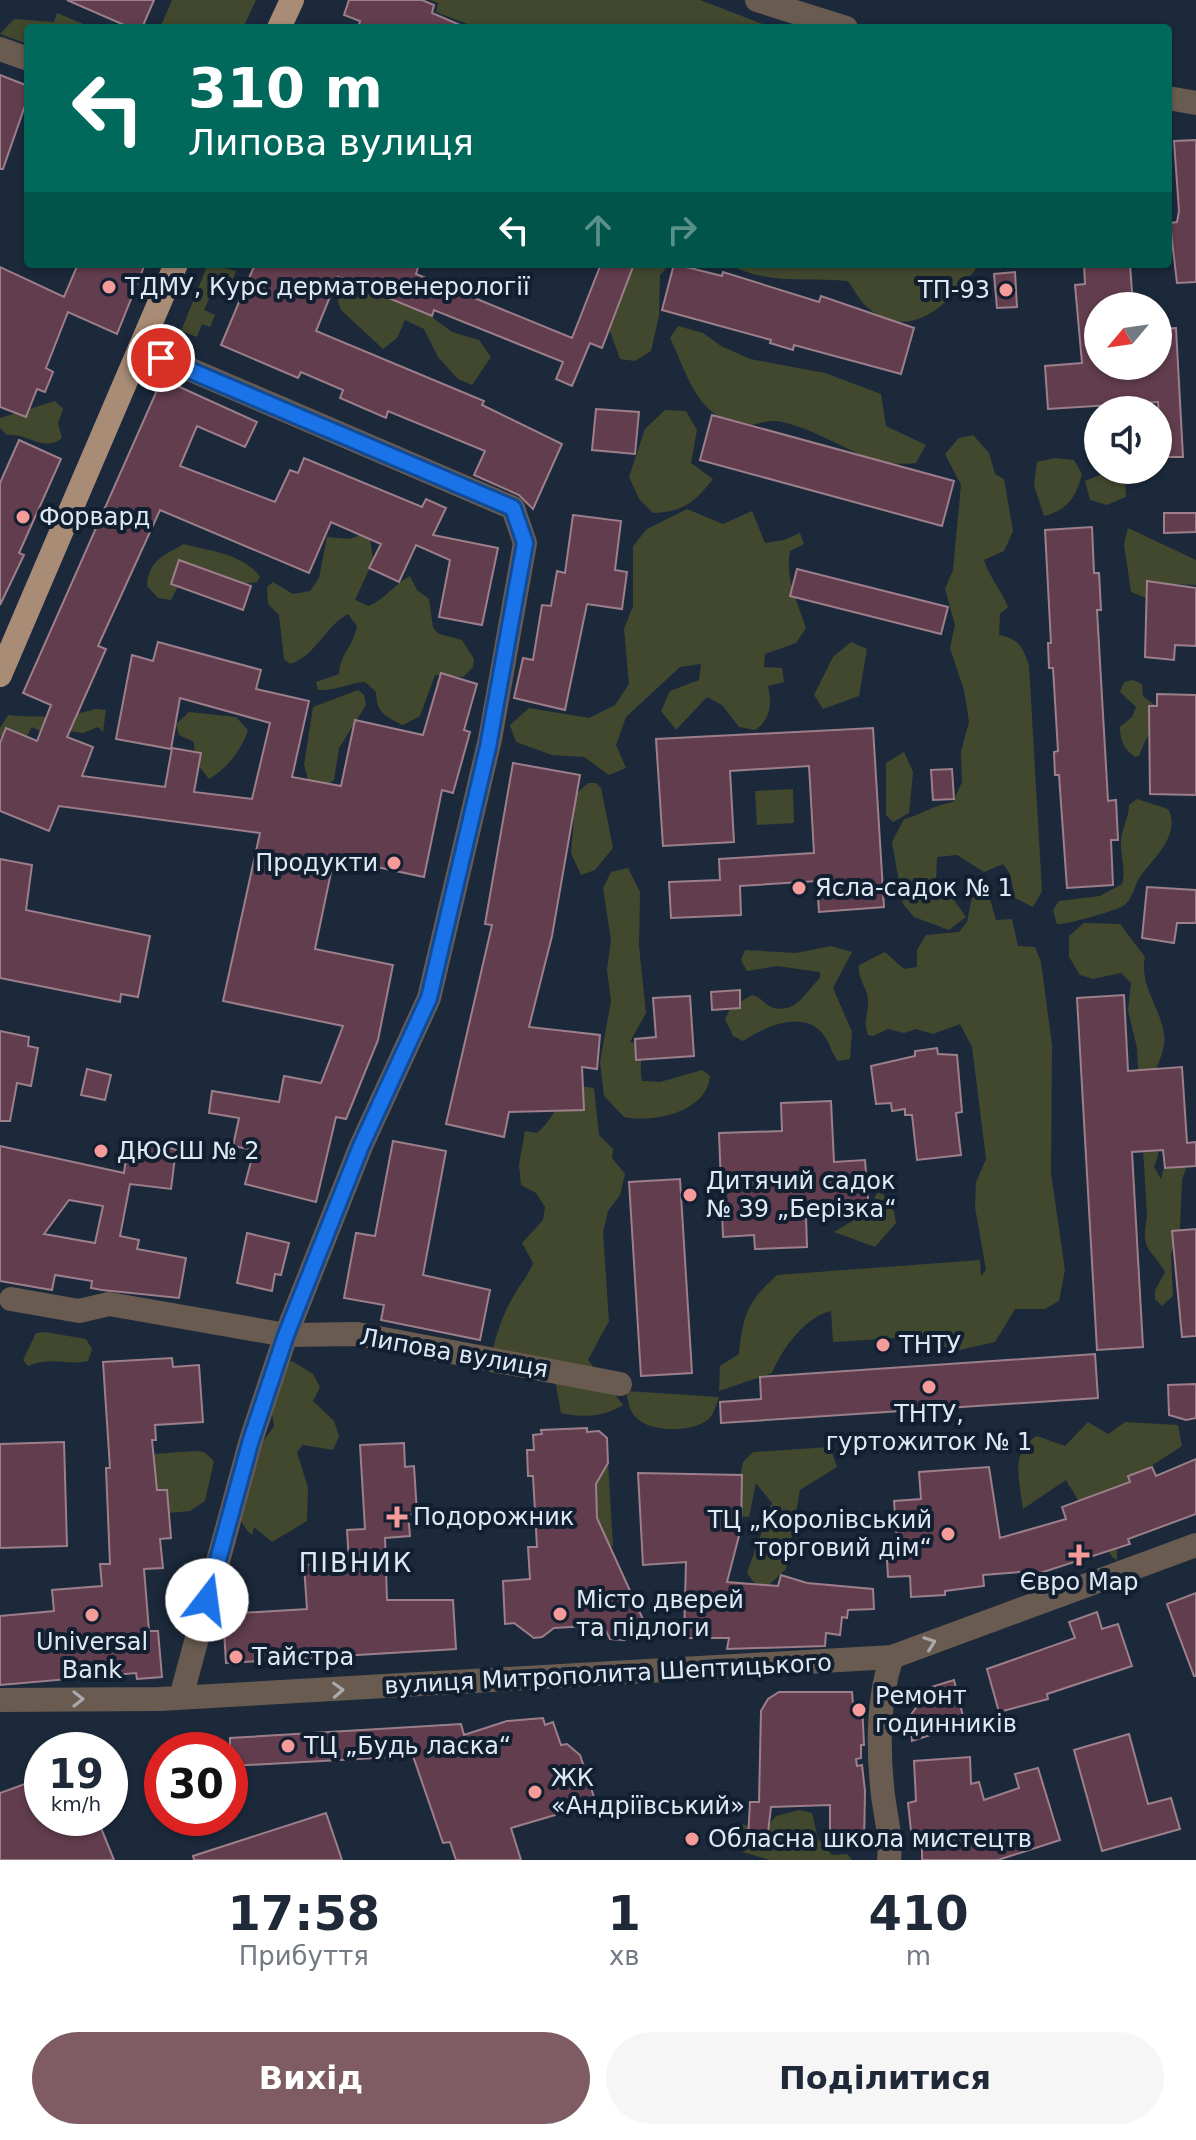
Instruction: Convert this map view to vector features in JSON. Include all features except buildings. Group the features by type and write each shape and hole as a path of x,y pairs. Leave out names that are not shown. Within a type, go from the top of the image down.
{"main road":[{"path":"281,24 292,0"},
{"path":"0,675 174,268"}],"street":[{"path":"768,4 833,24"},
{"path":"0,49 24,58"},
{"path":"1172,99 1196,103"},
{"path":"140,348 513,508 525,543 488,747 429,998 361,1146 286,1335 251,1440 181,1697"},
{"name":"Липова вулиця","path":"11,1299 79,1311 109,1304 286,1335 357,1334 620,1384"},
{"name":"вулиця Митрополита Шептицького","path":"0,1700 181,1697 892,1657 1196,1545"},
{"path":"889,1860 891,1843 882,1786 882,1686 892,1657"}],"green space":[{"path":"172,0 256,0 245,24 162,24"},
{"path":"430,0 700,0 763,24 468,24 436,12 438,3"},
{"path":"57,13 83,24 24,24 24,43 0,34 14,19 54,22"},
{"path":"206,268 236,271 226,297 212,292 204,310 215,315 210,327 202,324 197,337 181,331"},
{"path":"631,268 666,268 660,275 659,316 651,351 635,361 620,359 607,323"},
{"path":"737,268 976,269 954,294 928,315 899,322 883,318 867,307 848,281 772,278"},
{"path":"347,284 425,312 452,332 479,340 491,357 472,385 458,379 438,357 424,329 405,320 397,338 383,349 341,310 336,295"},
{"path":"678,326 703,333 721,346 750,359 825,373 881,394 886,426 926,445 916,463 898,464 864,456 782,422 746,426 729,422 709,409 689,381 670,338"},
{"path":"55,401 63,409 58,423 62,438 55,442 42,443 7,435 0,428 0,418"},
{"path":"665,410 686,411 697,430 691,463 713,479 687,505 672,511 653,513 639,499 629,477 645,429"},
{"path":"973,435 989,453 995,474 1004,479 1013,531 1004,551 984,560 1008,607 1000,614 999,635 1019,644 1029,665 1042,891 1033,907 1015,898 1010,874 1003,864 984,872 957,855 937,857 936,883 946,889 966,917 949,930 914,917 903,904 892,842 904,819 953,802 962,782 961,751 969,722 964,690 950,648 955,625 945,589 953,570 961,485 945,454 959,438"},
{"path":"1055,458 1074,460 1082,474 1070,501 1044,516 1034,485 1037,462"},
{"path":"1086,484 1125,484 1126,497 1107,505 1090,500"},
{"path":"687,509 723,524 752,511 765,543 800,533 804,544 790,551 789,572 806,628 796,643 765,654 764,667 782,668 784,682 768,686 770,705 764,721 755,730 739,727 722,705 707,697 676,730 661,711 670,691 699,680 701,664 680,667 626,717 616,745 626,768 609,775 584,757 552,755 516,742 510,725 529,708 589,718 615,705 629,684 624,629 633,606 633,546 647,529"},
{"path":"1128,528 1196,560 1196,585 1166,584 1151,600 1131,592 1124,544"},
{"path":"365,533 370,537 373,561 355,600 369,606 410,576 417,590 429,599 433,628 439,634 462,640 474,659 473,667 463,677 435,675 420,716 403,725 383,713 376,692 365,682 318,690 316,682 339,674 353,639 357,626 348,614 332,626 307,655 290,664 284,659 279,615 268,604 267,587 273,582 293,594 310,591 319,578 327,537 350,539"},
{"path":"184,544 236,558 260,577 257,582 233,585 184,575 171,600 158,598 147,586 150,570 158,560"},
{"path":"851,642 867,649 859,696 823,709 814,695 833,657"},
{"path":"1133,680 1142,684 1143,696 1155,705 1184,701 1146,739 1139,756 1135,757 1123,744 1120,727 1132,717 1136,707 1120,692 1124,682"},
{"path":"358,690 364,695 366,705 339,748 334,780 324,787 308,780 304,765 313,707"},
{"path":"106,710 103,732 98,727 83,733 59,730 50,736 32,727 24,741 7,744 0,737 0,728 8,715 52,716"},
{"path":"189,712 236,717 248,730 233,758 209,779 195,761 194,742 179,735 176,724"},
{"path":"904,752 913,772 909,813 893,822 886,815 886,763"},
{"path":"588,783 596,783 601,788 613,848 595,870 581,875 571,853 576,794"},
{"path":"793,789 794,823 757,825 755,791"},
{"path":"1137,799 1168,809 1171,827 1160,852 1139,878 1123,906 1057,924 1053,910 1059,901 1100,896 1122,884 1122,834 1129,805"},
{"path":"628,868 640,892 639,946 646,1013 630,1042 640,1044 642,1081 660,1082 702,1070 710,1076 707,1089 689,1107 649,1118 624,1117 604,1096 600,1062 611,1001 607,970 611,940 603,888 611,872"},
{"path":"972,897 990,899 996,920 1012,919 1018,946 1035,947 1041,962 1052,1045 1051,1173 1065,1270 1059,1301 1045,1309 1015,1309 995,1342 955,1351 943,1346 943,1335 833,1342 831,1311 812,1320 796,1335 772,1373 719,1391 720,1366 739,1354 748,1310 777,1275 980,1260 981,1276 986,1270 975,1207 976,1182 986,1159 972,1047 960,1024 933,1034 916,1029 904,1033 888,1029 868,1035 868,998 859,970 859,965 885,952 904,969 917,967 917,950 926,935 959,932 967,922"},
{"path":"1084,923 1120,924 1145,957 1147,987 1162,1024 1164,1047 1154,1081 1159,1146 1154,1167 1161,1179 1166,1160 1178,1156 1186,1169 1182,1180 1180,1228 1171,1254 1173,1296 1162,1306 1155,1299 1155,1290 1165,1272 1148,1248 1145,1237 1147,1216 1137,1048 1128,1010 1131,983 1121,973 1093,979 1080,975 1069,957 1069,936"},
{"path":"831,946 852,952 833,988 852,1032 850,1059 838,1061 823,1034 805,1023 772,1026 743,1041 733,1036 725,1019 731,1007 752,995 774,1008 789,1007 801,1000 820,978 820,972 777,966 747,971 741,960 745,950 796,953"},
{"path":"572,1085 594,1088 599,1135 613,1149 612,1158 625,1174 620,1195 608,1211 603,1232 609,1321 588,1360 623,1405 608,1412 585,1416 561,1413 552,1363 507,1375 489,1372 494,1343 504,1314 533,1263 522,1243 543,1220 545,1207 536,1193 521,1185 519,1165 525,1131 537,1133 543,1128"},
{"path":"877,1193 883,1194 894,1212 896,1223 875,1247 834,1232 869,1211"},
{"path":"36,1333 86,1339 92,1349 88,1361 45,1362 28,1366 23,1360"},
{"path":"292,1361 313,1374 320,1387 313,1401 334,1421 339,1436 333,1450 303,1445 297,1452 308,1488 307,1521 272,1542 254,1527 252,1535 243,1524 238,1510 237,1487 245,1467 274,1426 271,1406 273,1381"},
{"path":"626,1391 719,1397 712,1415 706,1421 688,1428 666,1429 646,1424 636,1417"},
{"path":"1088,1422 1108,1434 1125,1422 1178,1425 1182,1446 1131,1479 1130,1524 1117,1548 1117,1560 1112,1557 1066,1480 1023,1509 1018,1468 1019,1459 1028,1443 1037,1436 1065,1446"},
{"path":"830,1447 837,1467 800,1490 786,1569 769,1585 755,1584 747,1573 772,1503 756,1483 749,1517 732,1516 743,1462 753,1452"},
{"path":"204,1452 214,1461 205,1501 190,1511 169,1513 157,1490 154,1454"},
{"path":"608,1463 613,1546 609,1546 603,1531 598,1531 595,1478"},
{"path":"799,1810 812,1813 818,1839 832,1855 847,1854 852,1860 770,1860 743,1852 742,1824 763,1832 776,1816"}],"place":[{"name":"ТДМУ, Курс дерматовенерології","path":"109,287"},
{"name":"ТП-93","path":"1006,290"},
{"name":"Форвард","path":"23,517"},
{"name":"Продукти","path":"394,863"},
{"name":"Ясла-садок № 1","path":"799,888"},
{"name":"ДЮСШ № 2","path":"101,1151"},
{"name":"Дитячий садок № 39 „Берізка“","path":"690,1195"},
{"name":"ТНТУ","path":"883,1345"},
{"name":"ТНТУ, гуртожиток № 1","path":"929,1387"},
{"name":"Подорожник","path":"397,1517"},
{"name":"ТЦ „Королівський торговий дім“","path":"948,1534"},
{"name":"Євро Мар","path":"1079,1555"},
{"name":"Місто дверей та підлоги","path":"560,1614"},
{"name":"Universal Bank","path":"92,1615"},
{"name":"Тайстра","path":"236,1657"},
{"name":"Ремонт годинників","path":"859,1710"},
{"name":"ТЦ „Будь ласка“","path":"288,1746"},
{"name":"ЖК «Андріївський»","path":"535,1792"},
{"name":"Обласна школа мистецтв","path":"692,1839"}],"district":[{"name":"ПІВНИК","path":"356,1563"}],"route":[{"path":"161,358 513,508 525,543 488,747 429,998 361,1146 286,1335 251,1440 207,1600"}]}
